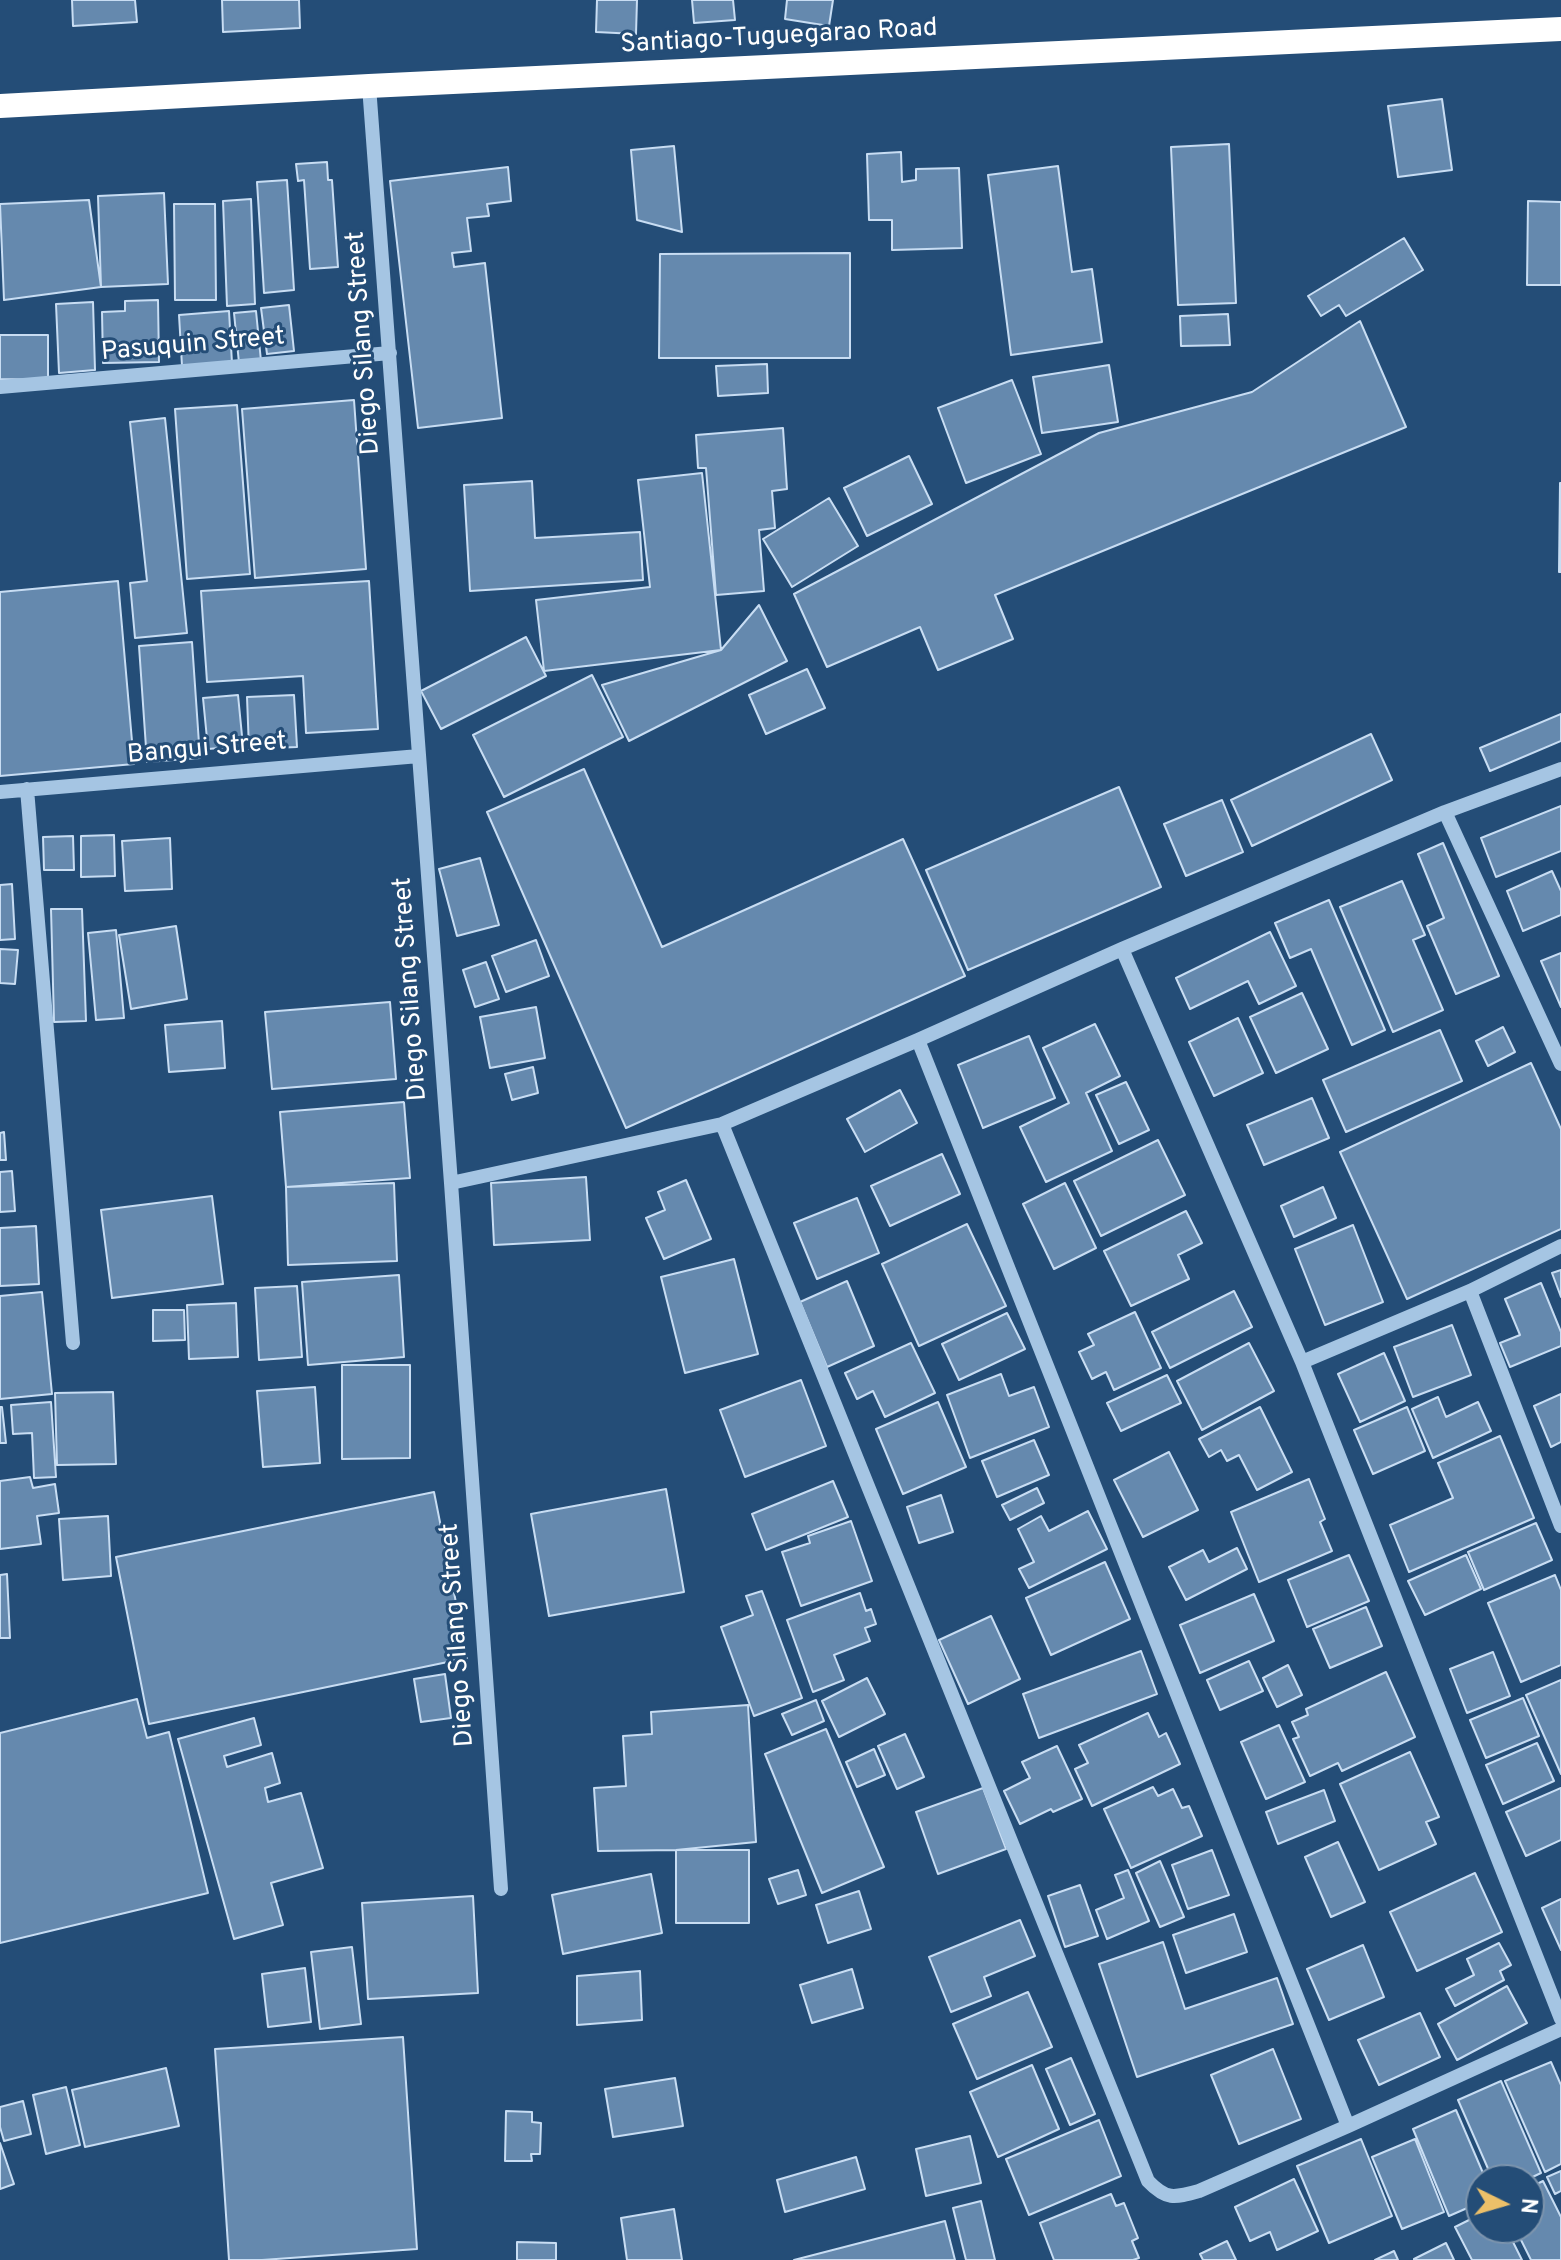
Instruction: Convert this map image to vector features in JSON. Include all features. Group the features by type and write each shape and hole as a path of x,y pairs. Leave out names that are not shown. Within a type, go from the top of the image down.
{"highway":[{"name":"Santiago-Tuguegarao Road","path":"0,106 1561,29"}],"street":[{"name":"Diego Silang Street","path":"369,86 501,1889"},
{"name":"Pasuquin Street","path":"0,387 390,353"},
{"name":"Bangui Street","path":"0,792 419,756"},
{"path":"451,1183 722,1124 1445,812 1561,769"},
{"path":"27,789 73,1343"},
{"path":"1445,812 1561,1064"},
{"path":"1122,949 1302,1362 1561,2019"},
{"path":"918,1040 1348,2126"},
{"path":"722,1124 1148,2181 1160,2194 1176,2197 1199,2191 1561,2029"},
{"path":"1302,1362 1470,1291 1561,1246"},
{"path":"1470,1291 1561,1526"}],"building":[{"path":"72,0 135,0 137,22 73,26"},
{"path":"222,0 299,0 300,28 223,32"},
{"path":"597,0 637,0 636,34 596,32"},
{"path":"692,0 733,0 735,20 694,23"},
{"path":"787,0 833,0 829,26 785,19"},
{"path":"1442,99 1452,170 1398,177 1388,106"},
{"path":"1229,144 1236,303 1178,305 1171,147"},
{"path":"674,146 682,232 637,220 631,150"},
{"path":"901,152 902,182 916,180 916,169 959,168 962,248 892,250 892,220 869,220 867,154"},
{"path":"327,162 328,180 332,180 338,267 310,269 304,180 298,181 296,164"},
{"path":"1058,166 1072,272 1092,269 1102,342 1011,355 988,175"},
{"path":"508,167 511,201 487,204 489,216 467,218 471,251 452,253 454,267 485,263 502,418 418,428 390,181"},
{"path":"287,180 294,290 264,293 257,182"},
{"path":"164,193 168,284 101,287 98,196"},
{"path":"251,199 255,304 227,306 223,201"},
{"path":"89,200 101,287 4,300 0,204"},
{"path":"1528,201 1561,202 1561,285 1527,285"},
{"path":"174,204 215,204 216,300 175,300"},
{"path":"1404,238 1423,270 1346,316 1339,305 1321,316 1308,296"},
{"path":"850,253 850,358 659,358 660,254"},
{"path":"158,300 159,362 103,363 102,312 125,311 125,301"},
{"path":"93,302 95,370 59,373 56,304"},
{"path":"289,305 294,351 267,354 261,308"},
{"path":"229,311 232,363 182,366 179,315"},
{"path":"256,311 261,361 239,363 234,313"},
{"path":"1228,314 1230,345 1181,346 1180,316"},
{"path":"1360,321 1406,427 995,595 1013,639 938,670 920,627 827,667 794,594 1099,433 1252,392"},
{"path":"0,335 48,335 48,380 0,379"},
{"path":"767,364 768,393 718,396 716,366"},
{"path":"1109,365 1118,422 1042,433 1033,377"},
{"path":"1012,380 1041,454 966,483 938,408"},
{"path":"354,400 366,569 255,578 242,409"},
{"path":"237,405 250,574 187,579 175,409"},
{"path":"165,418 187,633 135,638 130,583 147,581 130,422"},
{"path":"783,428 787,489 772,491 775,528 759,530 764,591 716,595 706,468 698,468 696,435"},
{"path":"909,456 932,504 867,536 844,488"},
{"path":"702,473 721,650 544,671 536,600 650,587 638,480"},
{"path":"532,481 535,538 640,532 643,580 470,591 464,485"},
{"path":"1560,483 1561,572 1559,572"},
{"path":"829,498 858,546 792,587 763,539"},
{"path":"118,581 134,764 0,776 0,592"},
{"path":"369,581 378,729 306,733 303,676 207,682 201,591"},
{"path":"759,605 787,661 629,741 602,685 721,650"},
{"path":"526,637 546,676 441,729 421,691"},
{"path":"192,642 200,758 147,762 139,646"},
{"path":"807,669 825,708 766,734 749,695"},
{"path":"592,675 623,737 504,797 473,735"},
{"path":"238,695 243,746 208,749 203,698"},
{"path":"294,695 297,747 249,749 247,697"},
{"path":"1561,714 1561,741 1490,771 1480,748"},
{"path":"1371,734 1392,780 1252,846 1231,800"},
{"path":"584,769 662,947 903,839 965,976 626,1128 487,812"},
{"path":"1119,787 1161,887 968,970 926,870"},
{"path":"1222,800 1243,852 1186,876 1164,824"},
{"path":"1561,806 1561,851 1496,877 1481,838"},
{"path":"114,835 115,876 81,877 81,836"},
{"path":"73,836 74,870 44,870 43,837"},
{"path":"170,838 172,889 125,891 122,841"},
{"path":"1443,843 1499,976 1456,994 1427,926 1444,918 1418,854"},
{"path":"480,858 499,925 457,936 439,869"},
{"path":"1552,871 1561,891 1561,915 1523,931 1507,891"},
{"path":"1402,881 1425,935 1413,940 1443,1010 1393,1032 1340,907"},
{"path":"12,884 15,939 0,940 0,885"},
{"path":"1329,900 1385,1030 1352,1045 1311,949 1290,958 1275,923"},
{"path":"51,909 82,909 86,1021 54,1022"},
{"path":"176,926 187,999 131,1009 119,935"},
{"path":"116,930 124,1018 96,1020 88,933"},
{"path":"1270,932 1296,986 1259,1004 1248,981 1190,1009 1176,978"},
{"path":"536,940 549,976 506,992 492,956"},
{"path":"0,949 18,950 15,984 0,983"},
{"path":"1561,953 1561,1007 1541,961"},
{"path":"486,962 499,999 475,1007 463,970"},
{"path":"1302,993 1328,1049 1276,1073 1250,1017"},
{"path":"390,1002 396,1079 272,1089 265,1012"},
{"path":"536,1007 545,1058 490,1068 480,1017"},
{"path":"1238,1018 1263,1073 1214,1096 1189,1042"},
{"path":"222,1021 225,1068 169,1072 165,1025"},
{"path":"1095,1024 1120,1076 1086,1093 1112,1151 1046,1182 1020,1127 1069,1103 1043,1048"},
{"path":"1503,1027 1515,1052 1488,1066 1476,1041"},
{"path":"1440,1030 1462,1081 1346,1132 1323,1080"},
{"path":"1029,1036 1055,1098 983,1128 958,1065"},
{"path":"1531,1063 1561,1129 1561,1229 1407,1299 1340,1152"},
{"path":"533,1067 538,1093 512,1100 505,1074"},
{"path":"1126,1082 1149,1130 1119,1144 1096,1095"},
{"path":"900,1090 917,1123 865,1152 847,1119"},
{"path":"1312,1098 1329,1138 1264,1165 1247,1125"},
{"path":"404,1102 410,1178 286,1187 280,1112"},
{"path":"4,1132 6,1160 0,1160 0,1133"},
{"path":"1158,1140 1185,1195 1101,1236 1074,1181"},
{"path":"942,1154 960,1194 890,1226 871,1186"},
{"path":"12,1171 15,1211 0,1212 0,1172"},
{"path":"586,1177 590,1240 494,1245 491,1183"},
{"path":"686,1180 711,1239 664,1259 646,1218 665,1210 658,1192"},
{"path":"394,1183 397,1261 288,1265 286,1187"},
{"path":"1065,1183 1096,1248 1054,1269 1023,1204"},
{"path":"1323,1187 1336,1218 1294,1237 1281,1206"},
{"path":"212,1196 223,1284 112,1298 101,1210"},
{"path":"857,1198 879,1253 817,1279 794,1223"},
{"path":"1186,1211 1202,1243 1178,1255 1189,1279 1131,1306 1104,1251"},
{"path":"967,1224 1006,1306 919,1346 882,1264"},
{"path":"1353,1225 1383,1302 1325,1325 1295,1249"},
{"path":"36,1226 39,1284 0,1286 0,1228"},
{"path":"734,1259 758,1354 685,1373 661,1277"},
{"path":"1561,1270 1561,1297 1552,1273"},
{"path":"399,1275 404,1357 308,1365 302,1282"},
{"path":"847,1281 874,1346 827,1367 800,1302"},
{"path":"1541,1283 1561,1332 1561,1346 1510,1367 1500,1343 1520,1335 1505,1299"},
{"path":"297,1286 302,1357 259,1360 255,1288"},
{"path":"1234,1291 1252,1327 1170,1368 1152,1332"},
{"path":"42,1292 52,1394 0,1399 0,1296"},
{"path":"236,1303 238,1357 189,1359 187,1305"},
{"path":"153,1310 184,1310 185,1340 153,1341"},
{"path":"1135,1312 1161,1368 1114,1390 1106,1372 1092,1379 1079,1352 1094,1345 1088,1334"},
{"path":"1007,1313 1025,1349 959,1380 942,1344"},
{"path":"1452,1325 1471,1375 1413,1397 1394,1347"},
{"path":"911,1343 935,1393 885,1417 873,1391 857,1399 845,1373"},
{"path":"1249,1343 1274,1391 1202,1430 1177,1381"},
{"path":"1384,1353 1405,1401 1360,1422 1338,1374"},
{"path":"342,1365 410,1365 410,1458 342,1459"},
{"path":"1001,1374 1009,1396 1034,1387 1049,1427 970,1458 947,1395"},
{"path":"1167,1375 1181,1403 1121,1431 1107,1403"},
{"path":"801,1380 826,1446 745,1477 720,1410"},
{"path":"315,1387 320,1463 263,1467 257,1391"},
{"path":"113,1392 116,1464 57,1465 55,1393"},
{"path":"1561,1394 1561,1442 1551,1447 1534,1406"},
{"path":"1438,1397 1446,1417 1478,1402 1491,1431 1433,1458 1412,1409"},
{"path":"51,1402 56,1477 34,1478 32,1433 13,1434 11,1405"},
{"path":"938,1402 966,1467 903,1494 876,1429"},
{"path":"2,1407 6,1443 0,1443"},
{"path":"1260,1407 1292,1472 1257,1490 1239,1455 1227,1461 1221,1450 1209,1457 1199,1439"},
{"path":"1407,1407 1425,1451 1373,1474 1354,1430"},
{"path":"1500,1436 1534,1518 1409,1572 1390,1525 1453,1498 1438,1463"},
{"path":"1034,1440 1049,1475 997,1497 982,1461"},
{"path":"1169,1452 1198,1510 1143,1537 1114,1480"},
{"path":"30,1477 33,1488 55,1484 59,1513 37,1516 41,1544 0,1549 0,1481"},
{"path":"1309,1479 1325,1519 1320,1522 1332,1551 1259,1582 1231,1512"},
{"path":"833,1481 848,1517 766,1550 752,1514"},
{"path":"1037,1488 1044,1503 1010,1520 1002,1505"},
{"path":"666,1489 684,1592 549,1616 531,1514"},
{"path":"434,1492 467,1658 149,1724 116,1557"},
{"path":"941,1495 953,1532 919,1543 907,1507"},
{"path":"1088,1511 1107,1549 1029,1588 1019,1569 1034,1562 1018,1529 1041,1516 1049,1531"},
{"path":"108,1516 111,1576 63,1580 59,1519"},
{"path":"851,1521 872,1581 801,1606 782,1552 810,1543 808,1536"},
{"path":"1536,1523 1552,1560 1484,1590 1468,1552"},
{"path":"1237,1548 1247,1569 1186,1600 1169,1567 1203,1550 1209,1562"},
{"path":"1349,1555 1369,1601 1307,1627 1288,1580"},
{"path":"1466,1555 1481,1589 1425,1615 1408,1581"},
{"path":"1105,1562 1130,1619 1051,1655 1026,1598"},
{"path":"7,1574 10,1638 0,1638 0,1575"},
{"path":"1555,1575 1561,1590 1561,1665 1521,1682 1488,1603"},
{"path":"762,1591 802,1698 754,1716 721,1627 753,1615 746,1596"},
{"path":"860,1593 866,1611 871,1609 876,1624 865,1628 870,1641 834,1655 844,1680 813,1692 787,1620"},
{"path":"1254,1594 1274,1641 1200,1673 1180,1625"},
{"path":"1366,1607 1382,1646 1330,1668 1313,1629"},
{"path":"991,1616 1020,1679 968,1704 939,1640"},
{"path":"1141,1651 1157,1694 1039,1738 1023,1694"},
{"path":"1493,1652 1510,1696 1467,1713 1450,1669"},
{"path":"1249,1661 1263,1691 1220,1710 1207,1680"},
{"path":"1288,1665 1302,1695 1277,1707 1263,1678"},
{"path":"1386,1672 1415,1737 1342,1771 1338,1763 1310,1776 1293,1739 1299,1737 1292,1722 1308,1715 1306,1709"},
{"path":"445,1674 451,1718 421,1722 414,1679"},
{"path":"867,1678 885,1714 839,1737 822,1701"},
{"path":"1561,1680 1561,1774 1526,1695"},
{"path":"1523,1698 1539,1736 1486,1758 1470,1720"},
{"path":"137,1699 147,1738 169,1732 208,1893 0,1943 0,1733"},
{"path":"816,1700 824,1721 792,1735 782,1714"},
{"path":"748,1705 756,1842 676,1850 598,1851 594,1788 626,1786 623,1736 652,1734 651,1712"},
{"path":"1148,1713 1159,1737 1166,1733 1180,1764 1092,1806 1075,1769 1088,1763 1079,1745"},
{"path":"254,1718 261,1745 224,1756 227,1767 272,1753 280,1783 265,1788 268,1802 301,1793 323,1868 271,1883 283,1925 234,1939 178,1739"},
{"path":"1279,1725 1305,1782 1266,1799 1241,1742"},
{"path":"826,1729 884,1867 822,1893 765,1754"},
{"path":"905,1734 924,1777 897,1789 878,1746"},
{"path":"1537,1743 1554,1781 1503,1804 1486,1765"},
{"path":"1057,1746 1082,1799 1020,1824 1004,1791 1030,1778 1022,1762"},
{"path":"874,1749 885,1775 857,1787 846,1762"},
{"path":"1410,1752 1439,1817 1426,1822 1436,1844 1379,1870 1340,1784"},
{"path":"1153,1787 1158,1796 1173,1789 1182,1808 1189,1806 1202,1836 1131,1868 1104,1809"},
{"path":"983,1788 1006,1849 938,1874 916,1812"},
{"path":"1561,1788 1561,1840 1526,1856 1506,1812"},
{"path":"1324,1790 1335,1821 1278,1844 1266,1812"},
{"path":"1338,1842 1365,1902 1331,1917 1305,1857"},
{"path":"676,1850 749,1850 749,1923 676,1923"},
{"path":"1212,1850 1229,1895 1188,1909 1172,1865"},
{"path":"1160,1861 1184,1917 1160,1927 1136,1873"},
{"path":"798,1870 806,1895 778,1904 769,1879"},
{"path":"1128,1870 1149,1921 1107,1939 1096,1910 1124,1898 1115,1875"},
{"path":"1475,1873 1502,1932 1417,1971 1390,1912"},
{"path":"651,1874 662,1933 563,1954 552,1895"},
{"path":"1080,1885 1098,1936 1065,1947 1048,1896"},
{"path":"859,1891 871,1929 828,1943 816,1905"},
{"path":"473,1896 478,1993 368,1999 362,1903"},
{"path":"1561,1899 1561,1950 1542,1908"},
{"path":"1234,1914 1247,1952 1186,1973 1173,1935"},
{"path":"1020,1920 1035,1956 984,1977 991,1996 951,2012 929,1957"},
{"path":"1163,1942 1185,2009 1277,1978 1293,2024 1137,2077 1099,1964"},
{"path":"1499,1943 1511,1965 1500,1971 1504,1980 1455,2006 1446,1989 1474,1975 1467,1959"},
{"path":"1363,1945 1384,1997 1329,2020 1307,1969"},
{"path":"352,1947 361,2024 320,2029 311,1952"},
{"path":"305,1968 311,2022 268,2027 262,1974"},
{"path":"852,1969 863,2008 812,2023 800,1985"},
{"path":"640,1971 642,2020 577,2025 577,1976"},
{"path":"1507,1986 1527,2023 1457,2060 1438,2024"},
{"path":"1028,1992 1052,2047 977,2079 953,2024"},
{"path":"1420,2013 1440,2057 1379,2085 1358,2040"},
{"path":"403,2037 417,2249 229,2260 215,2049"},
{"path":"1273,2049 1301,2119 1239,2144 1211,2075"},
{"path":"1071,2058 1095,2114 1070,2125 1046,2069"},
{"path":"1551,2062 1561,2085 1561,2164 1545,2172 1545,2164 1541,2164 1505,2081"},
{"path":"1032,2065 1059,2129 998,2157 970,2092"},
{"path":"166,2068 179,2126 85,2147 72,2090"},
{"path":"675,2078 683,2126 613,2137 605,2089"},
{"path":"1501,2081 1537,2164 1486,2164 1458,2100"},
{"path":"66,2087 80,2145 46,2154 33,2095"},
{"path":"23,2101 31,2134 4,2141 0,2107"},
{"path":"1456,2110 1479,2164 1465,2164 1465,2209 1449,2216 1413,2129"},
{"path":"506,2111 532,2112 532,2122 541,2123 540,2154 531,2154 532,2161 505,2161"},
{"path":"1099,2120 1121,2176 1029,2215 1006,2159"},
{"path":"970,2136 981,2183 926,2196 916,2149"},
{"path":"1361,2139 1392,2216 1329,2243 1297,2166"},
{"path":"1415,2139 1444,2212 1402,2229 1372,2157"},
{"path":"0,2143 14,2184 0,2189"},
{"path":"856,2157 865,2189 785,2212 777,2180"},
{"path":"1561,2171 1561,2191 1555,2194 1547,2177"},
{"path":"1294,2179 1318,2231 1277,2250 1270,2232 1250,2241 1235,2207"},
{"path":"1545,2185 1561,2217 1561,2260 1531,2260 1523,2244 1545,2244"},
{"path":"1111,2194 1116,2206 1124,2203 1138,2238 1132,2241 1139,2258 1054,2260 1040,2223"},
{"path":"981,2201 995,2260 966,2260 953,2208"},
{"path":"674,2209 682,2260 627,2260 621,2218"},
{"path":"945,2221 955,2260 794,2260"},
{"path":"1465,2222 1465,2244 1514,2244 1522,2260 1472,2260 1455,2227"},
{"path":"1227,2241 1236,2260 1203,2260 1200,2254"},
{"path":"517,2242 556,2243 556,2260 517,2260"},
{"path":"1446,2243 1454,2260 1414,2260 1414,2259"},
{"path":"1394,2251 1398,2260 1375,2260"}]}
